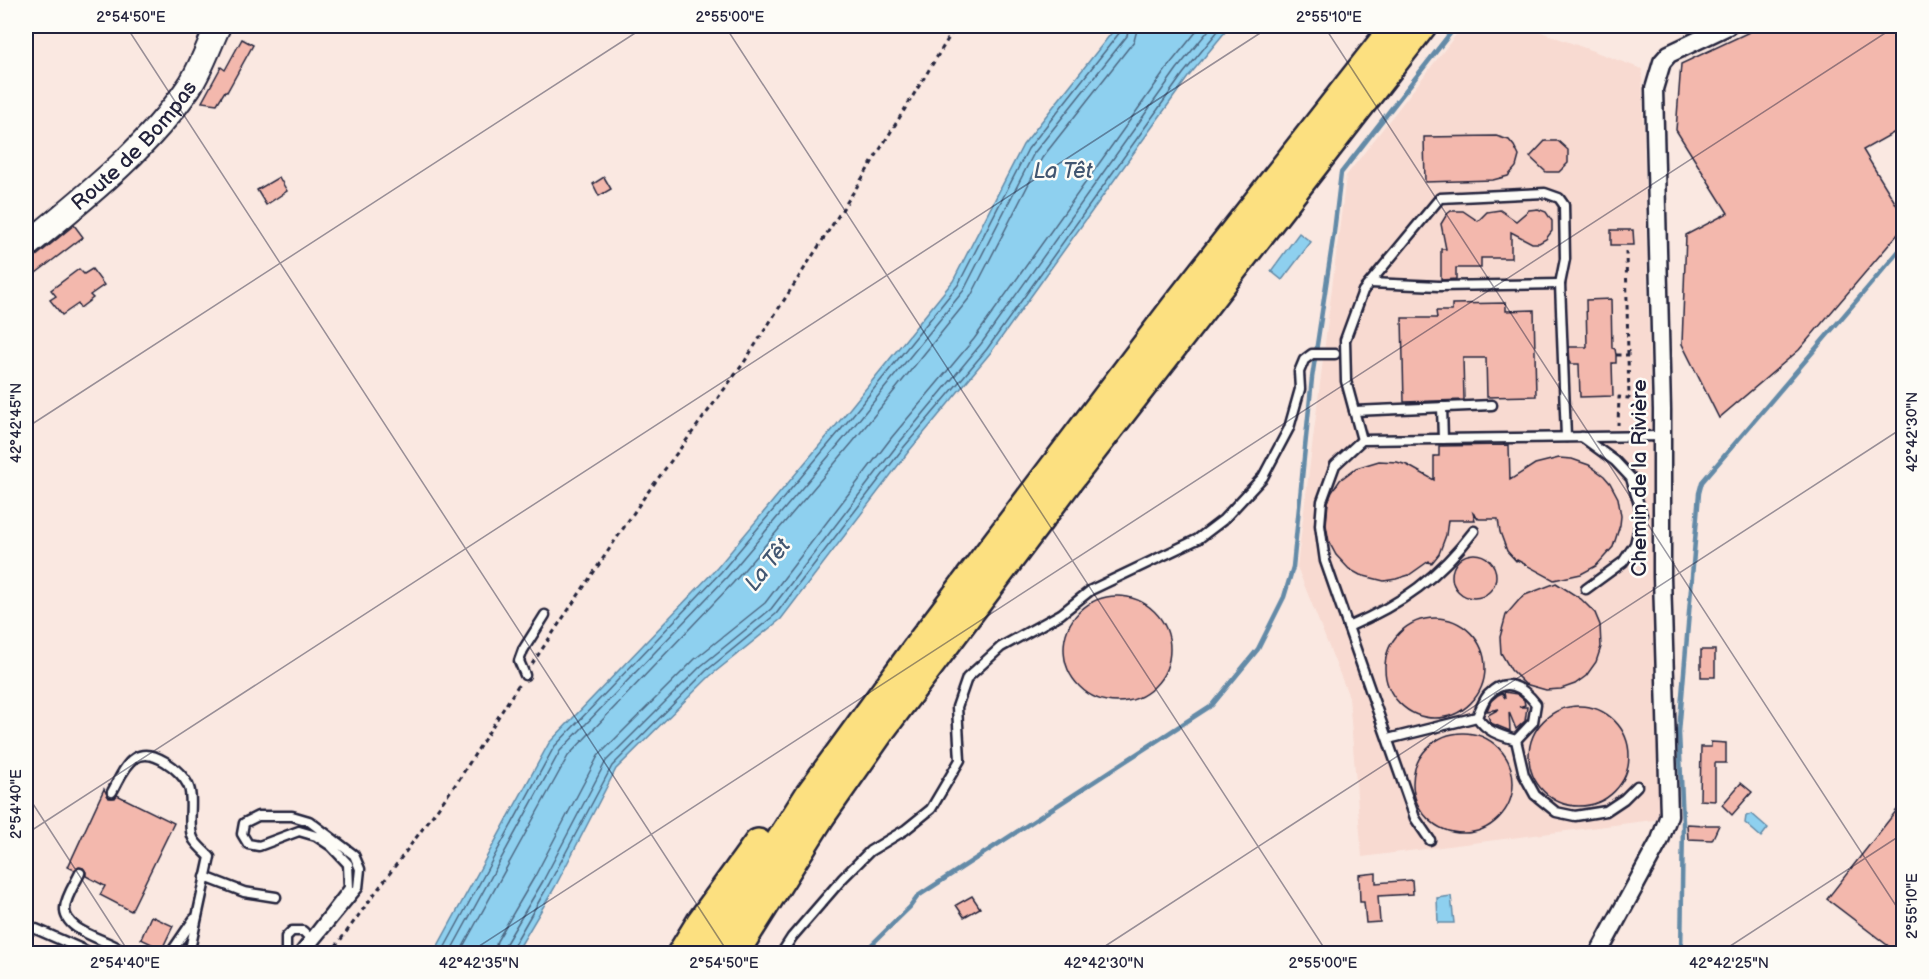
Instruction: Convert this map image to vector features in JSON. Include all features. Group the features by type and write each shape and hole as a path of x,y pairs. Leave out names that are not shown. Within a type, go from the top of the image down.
{"highway":[{"path":"708,954 809,795 921,642 1175,307 1395,26"},
{"path":"734,954 821,816 889,720 1061,491 1422,26"},
{"path":"681,954 700,923 783,809 921,642"}],"main road":[{"name":"Route de Bompas","path":"26,246 88,195 154,132 190,86 218,26"}],"street":[{"name":"Chemin de la Rivière","path":"1598,954 1660,840 1669,816 1662,577 1662,436 1654,89 1662,62 1669,54 1728,26"}],"lane":[{"path":"1362,440 1346,381 1345,340 1363,291 1440,198 1545,194 1559,198 1564,205 1565,259 1560,284 1566,437"},
{"path":"1370,283 1439,286 1560,284"},
{"path":"781,954 792,937 843,878 870,851 905,830 931,809 960,760 957,707 967,678 1001,647 1061,614 1091,590 1198,539 1223,520 1263,477 1289,428 1300,389 1299,372 1304,360 1316,354 1335,354"},
{"path":"1354,411 1492,405"},
{"path":"1442,407 1443,439"},
{"path":"1430,840 1415,818 1325,561 1320,525 1322,501 1335,465 1362,440 1662,436"},
{"path":"1582,437 1615,461 1631,478 1642,515 1635,544 1623,562 1586,589"},
{"path":"1348,627 1375,615 1422,587 1461,548 1474,531"},
{"path":"525,675 519,661 523,650 545,615"},
{"path":"1477,717 1487,696 1499,687 1512,685 1526,691 1536,704 1533,722 1516,740"},
{"path":"1388,739 1477,717"},
{"path":"1477,717 1483,725 1496,734 1516,740"},
{"path":"1516,740 1524,775 1534,795 1556,812 1575,816 1606,811 1624,799 1637,786"},
{"path":"112,792 123,772 135,758 153,756 167,762 189,786 193,839 210,857 189,954"},
{"path":"298,954 349,888 348,864 331,846 316,836 299,831 259,846 248,843 242,834 244,823 258,816 292,816 309,820 354,855 360,868 358,888 304,954"},
{"path":"80,873 64,911 71,925 119,946 128,954"},
{"path":"205,878 244,892 276,897"},
{"path":"170,954 197,914"},
{"path":"36,929 93,954"},
{"path":"286,954 286,937 292,932 303,931 310,938"}],"path":[{"path":"330,954 458,781 525,675 645,496 743,364 858,185 956,26"},
{"path":"1618,436 1619,398 1629,398 1626,251"},
{"path":"1616,356 1628,355"}],"shaded area":[{"path":"1463,26 1525,26 1642,69 1661,819 1362,857 1349,697 1297,567 1346,176"}],"water":[{"name":"La Têt","path":"1117,26 1230,26 1188,77 991,352 909,451 781,619 710,676 616,769 555,887 516,953 434,953 549,743 717,568 953,281 1023,145"},
{"path":"1299,233 1311,242 1282,280 1271,271"},
{"path":"1752,814 1768,828 1761,837 1745,823 1746,816"},
{"path":"1451,896 1454,923 1438,923 1437,898"}],"building":[{"path":"1762,26 1904,26 1904,127 1863,150 1904,217 1904,227 1799,350 1719,418 1682,344 1686,235 1728,213 1676,130 1681,64"},
{"path":"242,39 253,45 227,92 225,91 217,104 202,102 221,67 225,70"},
{"path":"1496,136 1509,140 1519,156 1516,167 1508,176 1493,180 1425,182 1424,137"},
{"path":"1545,141 1558,141 1568,150 1568,163 1559,172 1546,172 1530,157"},
{"path":"279,177 287,191 266,205 257,190"},
{"path":"604,177 611,189 599,196 593,184"},
{"path":"1538,209 1546,212 1552,221 1552,231 1546,239 1539,243 1532,243 1511,232 1511,258 1481,258 1481,268 1456,268 1456,279 1441,280 1441,249 1446,249 1441,224 1451,211 1463,211 1478,221 1487,212 1500,210 1516,221 1529,210"},
{"path":"74,225 83,237 32,276 26,267 26,260 35,257"},
{"path":"1611,230 1633,230 1634,245 1611,245"},
{"path":"79,269 84,274 92,269 104,285 90,295 93,298 80,308 78,304 62,315 50,300 56,296 51,290"},
{"path":"1611,299 1612,348 1615,349 1616,355 1616,363 1612,363 1613,396 1580,397 1579,364 1570,364 1569,347 1587,347 1586,300"},
{"path":"1506,303 1506,311 1534,310 1536,396 1487,397 1486,358 1463,358 1464,400 1404,402 1402,318 1437,318 1436,311 1452,311 1452,304"},
{"path":"1509,445 1510,480 1535,464 1559,458 1572,459 1589,465 1610,483 1618,498 1620,525 1613,547 1596,566 1581,574 1554,580 1516,561 1507,551 1498,519 1479,519 1473,513 1475,520 1448,520 1446,535 1439,554 1431,564 1429,561 1409,575 1396,579 1384,581 1360,575 1349,569 1336,555 1329,542 1326,525 1328,502 1340,480 1356,468 1379,461 1397,462 1434,480 1434,456 1439,456 1439,446"},
{"path":"1474,554 1483,555 1490,560 1495,567 1495,585 1490,592 1483,597 1474,598 1465,597 1458,592 1453,585 1452,576 1453,567 1458,560 1465,555"},
{"path":"1556,583 1581,599 1595,613 1600,625 1601,647 1596,662 1586,676 1575,684 1561,689 1546,690 1525,684 1511,670 1501,653 1500,637 1506,615 1519,600 1525,595"},
{"path":"1117,596 1137,600 1154,612 1166,629 1170,649 1166,669 1154,686 1137,698 1117,702 1097,698 1080,686 1068,669 1064,649 1068,629 1080,612 1097,600"},
{"path":"1435,618 1454,622 1470,633 1481,649 1485,668 1481,687 1470,703 1454,714 1435,718 1416,714 1400,703 1389,687 1385,668 1389,649 1400,633 1416,622"},
{"path":"1701,650 1715,650 1715,677 1701,677"},
{"path":"1504,692 1517,694 1524,700 1525,705 1519,707 1527,707 1525,721 1516,729 1509,712 1510,731 1490,722 1488,715 1499,709 1487,711 1491,701 1498,695 1502,693 1505,698"},
{"path":"1579,706 1598,710 1614,721 1625,737 1629,756 1625,775 1614,791 1598,802 1579,806 1560,802 1544,791 1533,775 1529,756 1533,737 1544,721 1560,710"},
{"path":"1463,733 1482,737 1498,748 1509,764 1513,783 1509,802 1498,818 1482,829 1463,833 1444,829 1428,818 1417,802 1413,783 1417,764 1428,748 1444,737"},
{"path":"1711,742 1726,743 1726,763 1715,763 1715,801 1700,800 1701,747 1711,747"},
{"path":"1741,783 1752,792 1732,815 1722,805"},
{"path":"104,789 109,798 115,798 117,795 174,823 131,911 100,895 105,886 86,876 83,868 79,867 74,870 68,867"},
{"path":"1904,801 1904,954 1899,954 1827,899"},
{"path":"1687,824 1719,825 1712,840 1688,839"},
{"path":"1376,873 1376,883 1412,880 1413,894 1378,896 1380,922 1366,923 1364,902 1360,902 1359,875"},
{"path":"972,896 980,908 964,917 956,905"},
{"path":"151,916 173,926 162,949 141,939"}],"waterway":[{"path":"862,954 910,907 918,896 1212,705 1258,649 1284,597 1293,567 1312,378 1341,173 1456,26"},
{"path":"1681,954 1683,823 1679,732 1699,493 1702,482 1904,245"}]}
